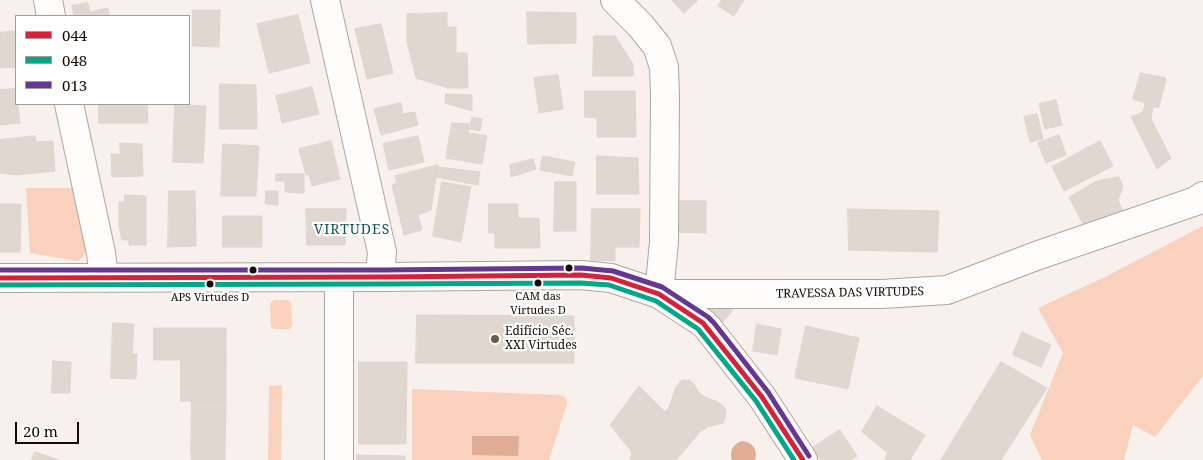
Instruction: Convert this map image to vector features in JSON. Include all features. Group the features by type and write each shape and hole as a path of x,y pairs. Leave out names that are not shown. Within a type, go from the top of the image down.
{"street":[{"path":"48,0 51,15"},
{"path":"325,0 382,252 384,277"},
{"path":"615,0 640,25 657,46 664,67 664,242 659,294"},
{"path":"69,105 104,278"},
{"name":"TRAVESSA DAS VIRTUDES","path":"659,294 882,294 947,290 1036,256 1196,201 1203,196"},
{"path":"0,278 581,275 611,278 659,294 703,323 762,397 803,460"},
{"path":"339,277 339,460"}],"shaded area":[{"path":"26,188 76,188 88,245 83,257 78,261 30,253"},
{"path":"1203,226 1203,376 1155,437 1133,425 1124,460 1042,460 1030,435 1063,353 1038,308 1105,277"},
{"path":"274,300 287,300 291,302 292,325 290,329 274,329 271,327 270,303"},
{"path":"282,385 281,460 268,460 269,386"},
{"path":"412,389 560,395 565,398 567,403 549,460 412,460"},
{"path":"472,436 519,436 518,456 472,455"},
{"path":"742,441 754,447 756,453 755,460 732,460 732,448"}],"building":[{"path":"672,0 698,0 684,13"},
{"path":"722,0 744,0 734,16 718,6"},
{"path":"88,3 90,12 108,8 109,15 74,15 72,6"},
{"path":"193,10 220,10 219,47 193,46"},
{"path":"527,12 576,13 576,43 528,44"},
{"path":"447,13 447,27 456,27 456,53 467,53 468,88 448,88 416,78 407,42 407,14"},
{"path":"298,15 310,63 269,73 257,24"},
{"path":"381,24 393,73 367,79 355,29"},
{"path":"14,31 15,67 0,68 0,33"},
{"path":"594,36 615,36 633,64 633,76 593,76"},
{"path":"1141,73 1166,78 1159,107 1153,107 1151,119 1171,158 1157,169 1131,117 1143,112 1145,103 1133,99"},
{"path":"558,75 563,109 539,113 534,78"},
{"path":"220,84 256,85 257,129 220,129"},
{"path":"312,87 319,114 282,123 276,96"},
{"path":"15,89 15,105 18,105 20,123 0,125 0,90"},
{"path":"585,91 635,91 636,137 597,137 597,118 585,117"},
{"path":"446,94 472,95 472,111 445,103"},
{"path":"1056,100 1062,125 1045,129 1039,104"},
{"path":"401,103 403,114 415,112 418,125 381,135 374,109"},
{"path":"99,105 147,105 148,123 99,123"},
{"path":"175,105 206,106 203,163 173,162"},
{"path":"1037,114 1043,139 1030,142 1024,117"},
{"path":"472,117 482,119 480,131 470,129"},
{"path":"452,123 469,124 468,133 487,136 482,164 446,158"},
{"path":"1059,135 1066,155 1046,163 1038,143"},
{"path":"35,136 36,142 53,141 55,171 17,175 0,173 0,140"},
{"path":"418,136 424,162 389,170 383,144"},
{"path":"331,141 340,179 312,186 309,174 306,175 299,149"},
{"path":"1100,141 1113,166 1064,191 1052,167"},
{"path":"120,143 142,144 143,176 112,177 111,154 120,154"},
{"path":"223,144 259,146 256,196 221,196"},
{"path":"543,156 575,162 572,176 540,170"},
{"path":"597,156 638,158 639,194 597,194"},
{"path":"533,159 536,169 511,177 510,165"},
{"path":"438,165 431,210 418,215 422,230 404,235 392,185 397,183 395,176"},
{"path":"438,167 480,172 478,185 436,177"},
{"path":"276,174 304,174 304,193 285,192 285,181 276,181"},
{"path":"1119,177 1123,186 1118,200 1123,212 1084,226 1069,197 1097,181"},
{"path":"442,182 471,187 461,242 433,236"},
{"path":"555,182 576,182 576,231 554,231"},
{"path":"169,191 195,191 196,246 168,247"},
{"path":"266,191 278,191 278,205 266,204"},
{"path":"125,195 146,196 146,245 129,245 129,240 122,240 119,226 119,202 124,202"},
{"path":"672,201 706,201 706,233 672,232"},
{"path":"0,204 21,204 20,252 0,252"},
{"path":"489,204 518,204 518,218 539,218 540,248 495,248 495,233 489,233"},
{"path":"306,209 346,209 345,245 307,245"},
{"path":"592,209 640,209 639,247 615,247 615,261 591,260"},
{"path":"848,209 939,211 937,252 849,250"},
{"path":"223,216 262,216 262,247 223,247"},
{"path":"718,297 733,310 722,323 707,309"},
{"name":"Edifício Séc. XXI Virtudes","path":"417,315 574,316 574,363 416,363"},
{"path":"113,323 134,324 132,354 137,354 136,379 111,378"},
{"path":"757,324 781,329 777,355 753,351"},
{"path":"806,326 859,338 848,389 795,378"},
{"path":"154,328 226,328 226,360 154,360"},
{"path":"1022,332 1051,345 1041,367 1013,355"},
{"path":"181,360 226,360 226,401 181,401"},
{"path":"53,361 71,362 70,393 52,393"},
{"path":"359,362 407,362 406,444 359,444"},
{"path":"1001,362 1047,388 1001,460 941,460"},
{"path":"682,380 689,380 702,395 723,406 726,414 723,423 707,427 700,432 676,460 630,460 632,452 610,425 639,386 665,412 669,407 676,387"},
{"path":"192,401 226,401 225,450 191,450"},
{"path":"877,406 925,435 910,460 885,460 888,453 862,432"},
{"path":"840,430 857,456 851,460 821,460 812,448"},
{"path":"191,450 225,450 225,460 192,460"},
{"path":"35,452 59,460 32,460"},
{"path":"357,455 405,456 405,460 357,460"}],"transit line":[{"name":"013","path":"0,270 581,268 613,271 662,287 708,317 768,392 809,456"},
{"name":"044","path":"0,278 581,275 611,278 659,294 703,323 762,397 803,460"},
{"name":"048","path":"0,285 581,283 609,285 656,301 698,329 756,401 794,460"}],"place":[{"name":"CAM das Virtudes D","path":"538,283"},
{"name":"APS Virtudes D","path":"210,284"},
{"name":"Edifício Séc. XXI Virtudes","path":"495,339"}],"district":[{"name":"VIRTUDES","path":"352,230"}]}
